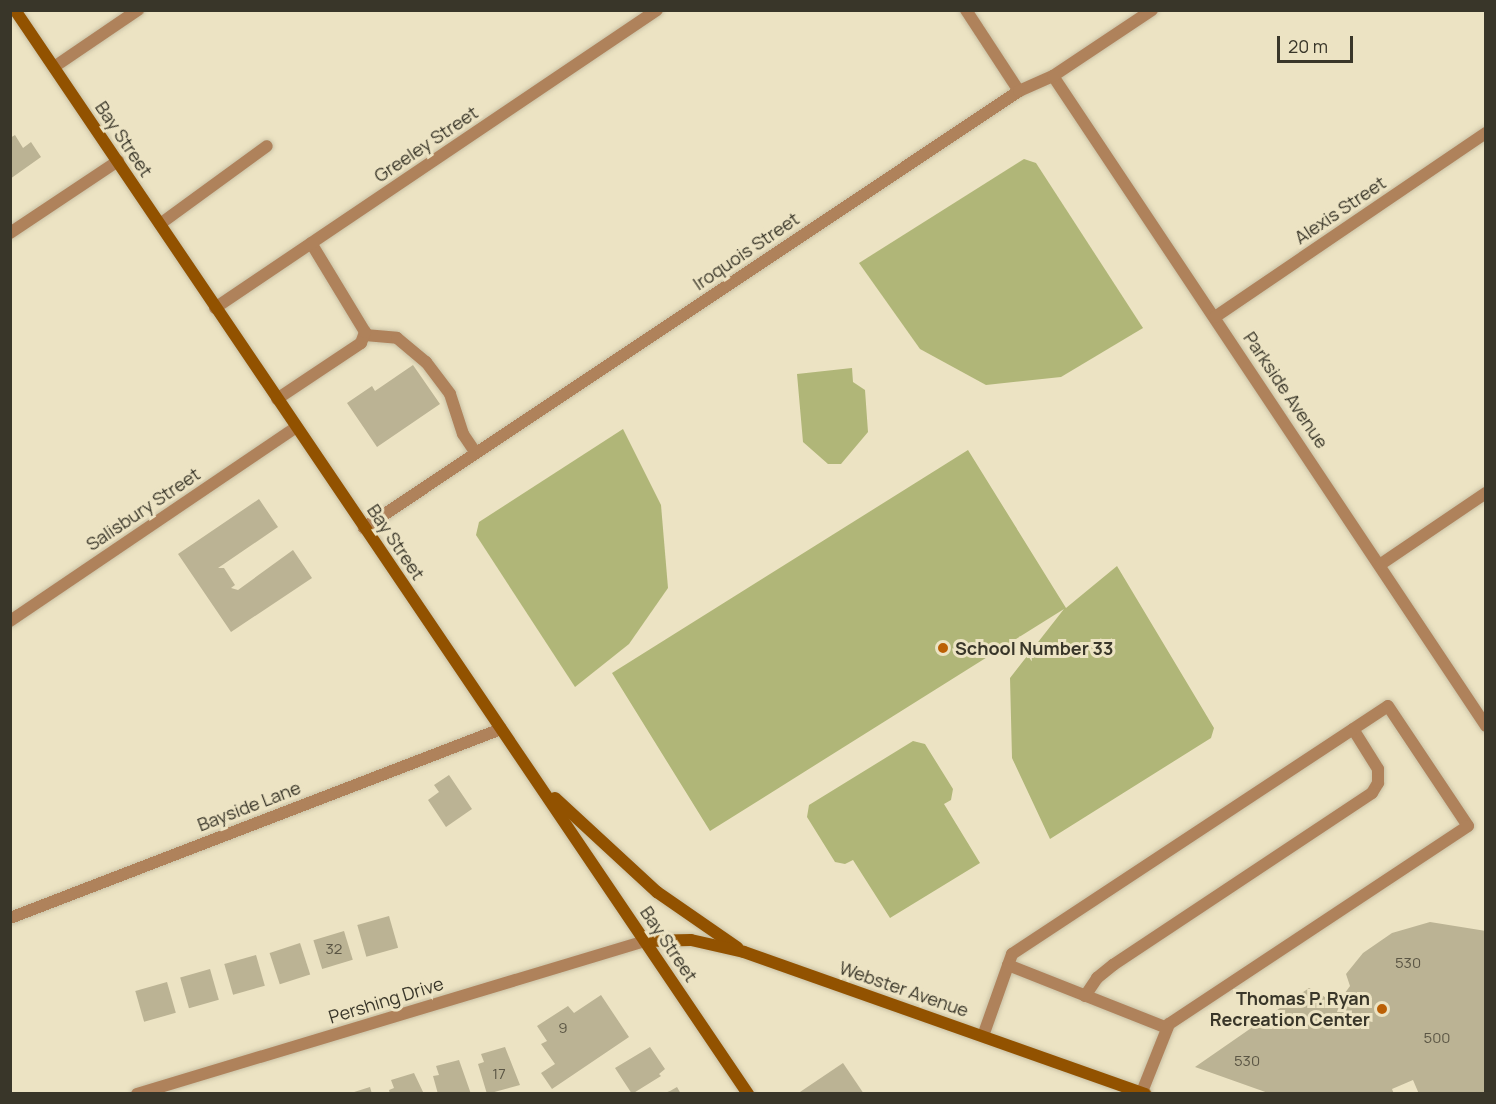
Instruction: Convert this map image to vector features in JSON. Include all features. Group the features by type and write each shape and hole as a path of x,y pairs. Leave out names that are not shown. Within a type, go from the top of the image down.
{"street":[{"name":"Bay Street","path":"15,10 748,1094"},
{"path":"54,68 138,10"},
{"name":"Greeley Street","path":"215,308 657,10"},
{"path":"966,10 1019,91"},
{"name":"Iroquois Street","path":"364,528 1019,91 1053,76 1152,10"},
{"name":"Parkside Avenue","path":"1053,76 1381,564 1485,726"},
{"name":"Alexis Street","path":"1215,316 1485,133"},
{"path":"160,224 267,146"},
{"path":"10,233 118,160"},
{"path":"277,399 361,343 365,335 363,325 311,243"},
{"path":"365,335 397,338 426,362 450,394 463,434 476,453"},
{"name":"Salisbury Street","path":"10,621 296,427"},
{"path":"1381,564 1485,493"},
{"path":"983,1036 1012,954 1388,706 1468,826 1169,1024 1144,1093"},
{"name":"Bayside Lane","path":"10,918 501,729"},
{"path":"1085,996 1097,978 1113,965 1372,793 1378,783 1378,769 1353,729"},
{"path":"537,781 657,892 744,952"},
{"name":"Webster Avenue","path":"645,941 692,940 744,952 1144,1093"},
{"name":"Pershing Drive","path":"137,1094 645,941"},
{"path":"1008,965 1167,1029"}],"green space":[{"path":"1024,159 1036,163 1143,328 1061,377 986,385 920,349 859,263"},
{"path":"852,368 853,382 865,390 868,432 841,464 828,464 803,442 797,374"},
{"path":"623,429 661,505 668,588 629,644 575,687 476,535 479,522"},
{"path":"968,450 1066,608 1117,566 1214,728 1211,738 1050,839 1012,758 1010,678 1064,609 710,831 612,673"},
{"path":"913,741 925,744 953,789 951,800 944,804 980,863 890,918 853,860 845,864 835,862 807,817 809,805"}],"building":[{"path":"15,135 23,148 31,142 41,157 10,179 10,138"},
{"path":"413,365 440,404 377,447 347,403 372,386 375,391"},
{"path":"259,499 278,527 218,568 224,568 235,585 231,588 238,590 293,550 312,578 231,632 178,554"},
{"path":"449,775 472,809 446,827 428,800 439,792 434,785"},
{"path":"389,916 398,948 366,957 357,925"},
{"name":"Thomas P. Ryan Recreation Center","path":"1430,922 1486,931 1486,1094 1419,1094 1413,1080 1392,1089 1394,1094 1271,1094 1195,1067 1309,988 1337,1004 1350,986 1346,974 1363,953 1392,933"},
{"path":"344,931 353,960 322,969 313,940"},
{"path":"300,943 310,974 280,984 270,953"},
{"path":"256,955 265,986 233,995 224,964"},
{"path":"210,969 219,1000 189,1008 180,978"},
{"path":"167,982 176,1013 144,1022 135,991"},
{"path":"601,995 629,1037 552,1089 541,1073 555,1064 541,1044 547,1041 537,1026 568,1006 574,1013"},
{"path":"505,1047 520,1085 487,1094 478,1064 484,1062 481,1054"},
{"path":"650,1047 665,1069 659,1074 661,1076 632,1094 615,1068"},
{"path":"459,1060 471,1094 438,1094 433,1076 439,1075 436,1066"},
{"path":"843,1063 864,1094 797,1094"},
{"path":"414,1073 424,1094 390,1094 389,1090 394,1088 391,1080"},
{"path":"370,1087 372,1094 351,1094 351,1093"},
{"path":"677,1087 681,1094 662,1094 670,1091"}],"place":[{"name":"School Number 33","path":"943,648"},
{"name":"Thomas P. Ryan Recreation Center","path":"1382,1009"}]}
